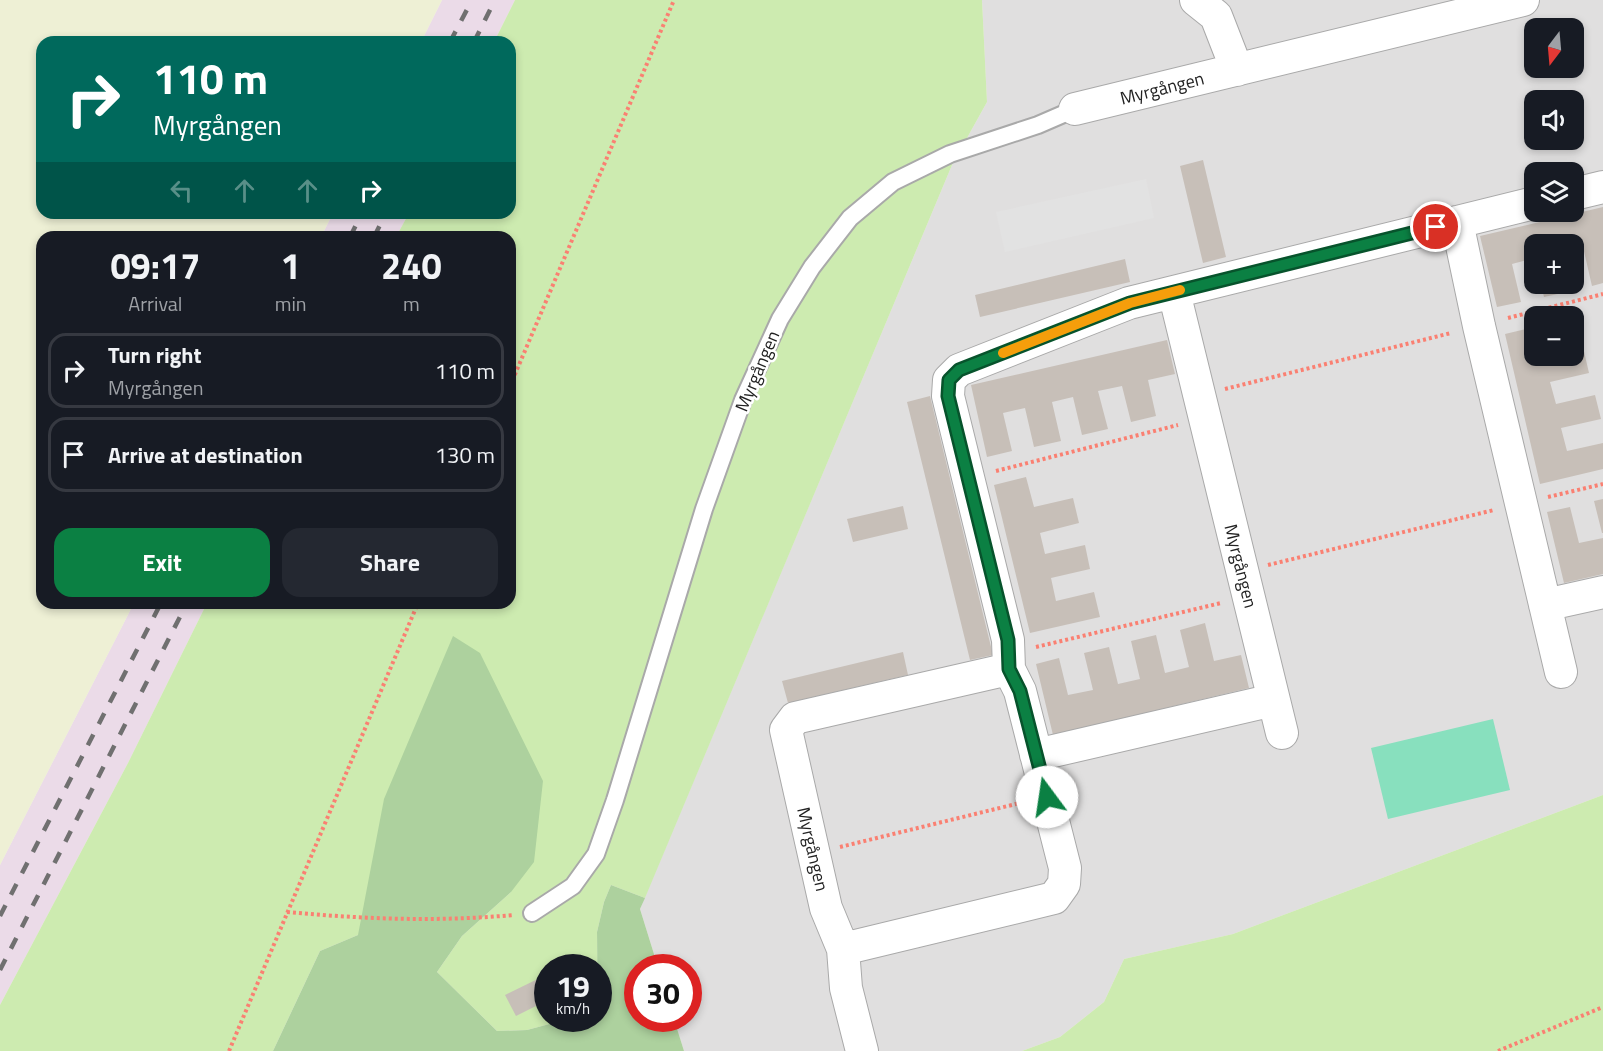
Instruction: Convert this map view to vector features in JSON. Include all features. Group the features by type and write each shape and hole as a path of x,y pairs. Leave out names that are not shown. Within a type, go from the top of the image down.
{"street":[{"path":"1196,0 1216,16 1237,70"},
{"name":"Myrgången","path":"1075,109 1523,0"},
{"path":"1584,192 1603,187"},
{"path":"843,950 1054,898 1064,884 1065,868 1020,691 1009,662 1008,640 948,396 949,380 959,370 1130,303 1524,205"},
{"path":"1457,222 1479,326 1561,672"},
{"name":"Myrgången","path":"1174,292 1282,734"},
{"path":"1545,605 1603,592"},
{"name":"Myrgången","path":"862,1051 846,988 843,950 826,908 786,730 795,718 1009,662"},
{"path":"1036,754 1274,700"}],"lane":[{"name":"Myrgången","path":"532,913 573,886 596,854 615,800 704,509 743,400 780,319 812,267 850,218 893,183 950,154 1038,125 1075,109"}],"path":[{"path":"516,372 674,0"},
{"path":"969,478 1479,326 1603,294"},
{"path":"1009,662 1245,584 1521,504 1603,484"},
{"path":"229,1051 415,609"},
{"path":"814,853 1047,797"},
{"path":"287,912 410,919 466,919 532,913"},
{"path":"1498,1051 1603,1008"}],"shaded area":[{"path":"442,0 515,0 497,36 424,36"},
{"path":"982,0 1603,0 1603,795 1233,934 1124,959 1104,1002 1060,1037 1022,1051 684,1051 678,1032 702,1032 702,954 654,954 640,909 952,165 987,102"},
{"path":"1146,179 1154,218 1005,252 996,212"},
{"path":"330,219 406,219 399,231 324,231"},
{"path":"131,609 204,609 128,763 0,1005 0,865"}],"green space":[{"path":"0,0 442,0 424,36 36,36 36,219 330,219 324,231 36,231 36,609 131,609 0,865"},
{"path":"515,0 982,0 987,102 952,165 645,898 611,885 604,902 597,932 598,954 534,954 534,1028 527,1030 497,1031 437,972 462,936 511,892 358,935 320,951 273,1051 0,1051 0,1005 128,763 204,609 516,609 516,231 399,231 406,219 516,219 516,36 497,36"},
{"path":"453,636 480,653 543,781 534,862 511,892 462,936 437,972 497,1031 534,1028 534,1032 612,1032 612,954 597,954 597,932 604,902 611,885 645,898 640,909 654,954 624,954 624,1032 678,1032 684,1051 273,1051 320,951 358,935 384,799"},
{"path":"1493,719 1510,790 1388,819 1371,748"},
{"path":"1603,795 1603,1051 1022,1051 1060,1037 1104,1002 1124,959 1233,934"}],"building":[{"path":"1203,160 1226,257 1203,263 1180,166"},
{"path":"1603,207 1603,283 1592,286 1584,251 1584,234 1524,234 1524,261 1512,264 1521,302 1497,307 1480,236 1539,222 1584,222 1584,211"},
{"path":"1125,259 1130,282 980,317 975,295"},
{"path":"1524,329 1524,366 1584,366 1584,351 1589,373 1550,382 1556,404 1595,395 1601,419 1561,428 1567,451 1603,443 1603,469 1540,484 1505,334"},
{"path":"1167,340 1175,374 1148,380 1156,416 1131,422 1122,386 1098,391 1108,429 1082,435 1073,397 1052,402 1061,441 1034,447 1025,408 1003,413 1012,451 987,457 971,385"},
{"path":"930,396 993,655 970,660 907,402"},
{"path":"1026,477 1034,507 1073,498 1079,523 1040,533 1045,554 1085,545 1090,569 1051,578 1056,601 1094,592 1100,617 1030,633 994,485"},
{"path":"1603,499 1603,533 1602,533 1594,501"},
{"path":"903,506 908,529 853,542 847,519"},
{"path":"1570,507 1579,543 1603,538 1603,574 1564,583 1547,512"},
{"path":"1205,623 1214,661 1241,655 1249,688 1053,735 1036,664 1059,658 1068,695 1093,690 1084,653 1109,647 1118,684 1140,679 1131,641 1156,635 1165,673 1189,667 1180,630"},
{"path":"903,652 908,675 788,703 782,681"},
{"path":"534,981 534,1007 516,1016 505,995"}],"railway":[{"path":"453,36 472,0"},
{"path":"477,36 495,0"},
{"path":"353,231 359,219"},
{"path":"377,231 383,219"},
{"path":"0,916 158,609"},
{"path":"0,970 184,609"}],"slow traffic":[{"path":"1003,353 1130,303 1180,290"}],"route":[{"path":"1047,797 1020,691 1009,669 1008,640 948,396 949,380 959,370 1130,303 1436,227"}]}
